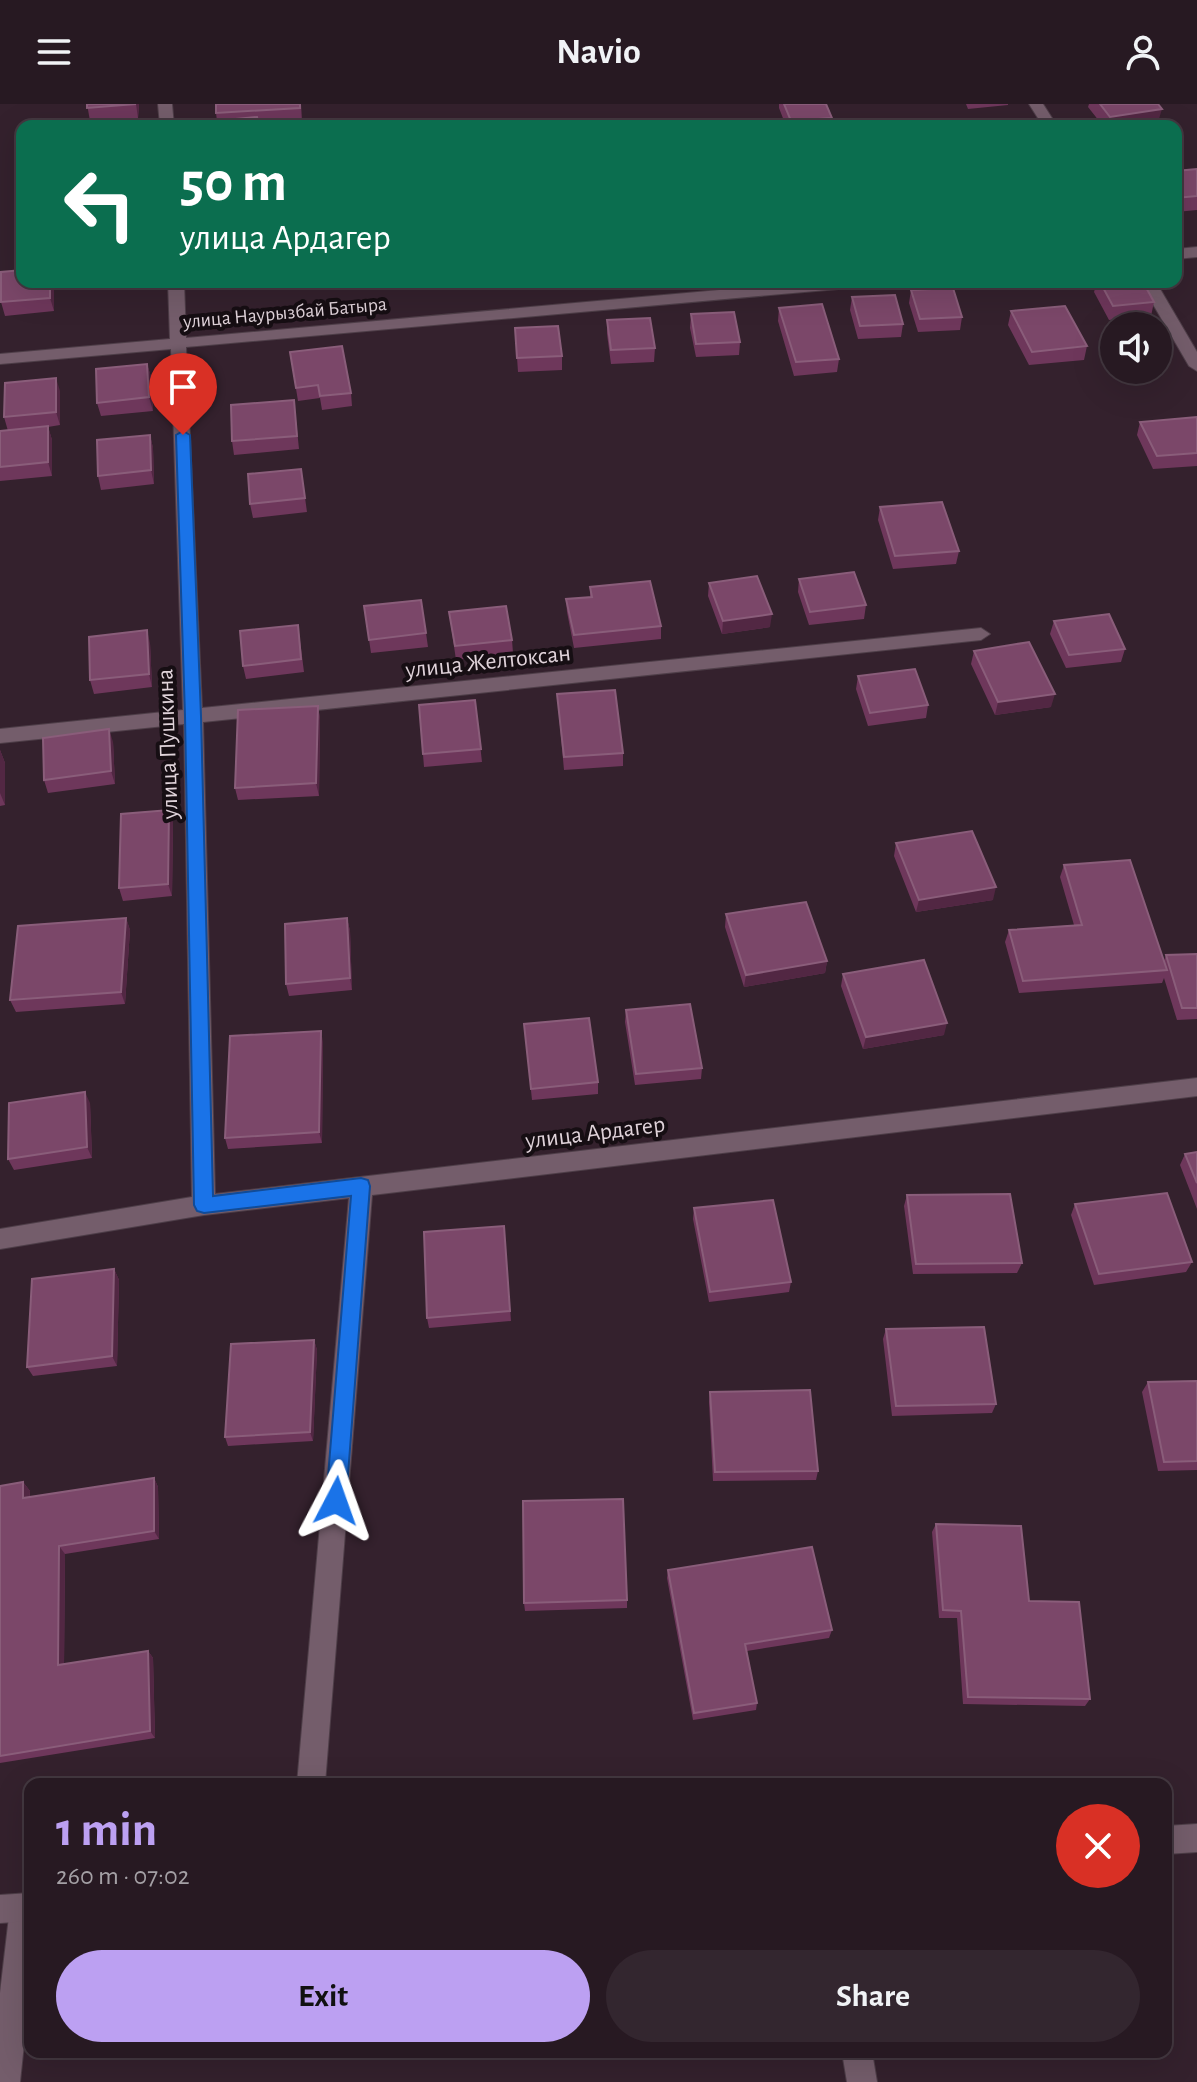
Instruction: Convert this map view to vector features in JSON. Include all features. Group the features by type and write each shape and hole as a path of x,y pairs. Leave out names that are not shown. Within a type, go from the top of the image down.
{"street":[{"name":"улица Пушкина","path":"176,288 193,716 204,1205"},
{"name":"улица Наурызбай Батыра","path":"0,359 793,288"},
{"path":"1152,288 1197,366"},
{"name":"улица Желтоксан","path":"0,736 981,634"},
{"name":"улица Ардагер","path":"0,1239 204,1205 1197,1087"},
{"path":"312,1778 361,1186"},
{"path":"1172,1840 1197,1838"},
{"path":"5,2082 18,1908"},
{"path":"858,2058 862,2082"}],"building":[{"path":"87,104 136,104 87,108"},
{"path":"216,104 300,104 300,108 216,113"},
{"path":"784,104 826,104 832,118 805,120 791,120"},
{"path":"1100,104 1158,104 1162,109 1110,117"},
{"path":"257,117 258,120 226,120"},
{"path":"1197,169 1197,196 1182,197 1182,170"},
{"path":"16,271 16,288 50,288 50,298 1,302 1,272"},
{"path":"953,288 962,317 920,319 911,290"},
{"path":"1103,288 1146,288 1154,302 1113,306"},
{"path":"895,295 903,324 860,326 852,297"},
{"path":"822,304 839,359 796,362 779,308"},
{"path":"1065,306 1087,346 1032,352 1011,311"},
{"path":"734,312 740,342 696,344 691,314"},
{"path":"650,318 655,348 611,350 607,320"},
{"path":"558,326 562,356 517,358 515,328"},
{"path":"342,346 351,393 320,396 318,385 296,388 290,352"},
{"path":"147,364 149,397 97,403 96,369"},
{"path":"56,378 56,412 4,417 5,383"},
{"path":"294,400 297,436 232,441 231,405"},
{"path":"1197,417 1197,453 1157,456 1140,422"},
{"path":"48,426 48,462 0,467 0,431"},
{"path":"150,435 151,470 98,476 97,440"},
{"path":"301,469 305,498 250,504 248,474"},
{"path":"942,502 959,551 895,556 880,507"},
{"path":"854,572 866,605 810,612 799,579"},
{"path":"757,576 772,614 723,621 709,583"},
{"path":"650,581 661,626 574,635 566,599 592,597 590,587"},
{"path":"421,600 426,633 369,640 364,606"},
{"path":"506,606 512,640 455,646 449,612"},
{"path":"1109,614 1125,649 1069,655 1054,621"},
{"path":"298,625 301,659 243,666 240,631"},
{"path":"147,630 149,674 90,680 89,637"},
{"path":"1029,642 1055,694 998,702 974,651"},
{"path":"915,669 928,705 870,713 858,676"},
{"path":"615,690 623,753 564,757 557,694"},
{"path":"475,700 481,749 423,754 419,705"},
{"path":"318,706 316,783 235,788 238,710"},
{"path":"109,729 111,771 44,780 43,738"},
{"path":"169,810 168,884 119,888 121,814"},
{"path":"972,831 996,887 919,900 896,843"},
{"path":"1130,860 1167,970 1023,981 1009,930 1082,925 1064,865"},
{"path":"806,902 827,961 746,975 726,914"},
{"path":"126,918 121,992 10,1000 18,926"},
{"path":"347,918 350,978 286,984 285,924"},
{"path":"1197,954 1197,1008 1182,1008 1166,955"},
{"path":"924,960 947,1023 866,1037 843,974"},
{"path":"690,1004 702,1068 636,1074 626,1010"},
{"path":"589,1018 598,1082 531,1089 524,1024"},
{"path":"321,1031 319,1132 225,1138 230,1036"},
{"path":"85,1092 87,1147 8,1159 9,1103"},
{"path":"1197,1152 1197,1183 1185,1154"},
{"path":"1167,1193 1192,1262 1099,1274 1075,1204"},
{"path":"1010,1194 1022,1263 916,1264 907,1195"},
{"path":"773,1200 791,1282 710,1292 694,1208"},
{"path":"504,1226 510,1311 427,1318 424,1232"},
{"path":"114,1269 112,1356 27,1367 32,1279"},
{"path":"984,1327 996,1404 896,1406 886,1329"},
{"path":"314,1340 310,1432 225,1437 231,1344"},
{"path":"1197,1381 1197,1461 1164,1462 1148,1382"},
{"path":"810,1390 818,1471 715,1472 710,1392"},
{"path":"154,1478 154,1531 59,1546 58,1665 148,1651 150,1731 0,1756 0,1486 23,1482 23,1498"},
{"path":"623,1499 627,1600 524,1603 523,1501"},
{"path":"936,1524 1021,1526 1029,1601 1079,1602 1090,1699 968,1697 961,1611 943,1610"},
{"path":"812,1547 832,1630 745,1644 757,1703 694,1713 668,1570"}],"route":[{"path":"183,435 204,1205 361,1186 336,1501"}]}
